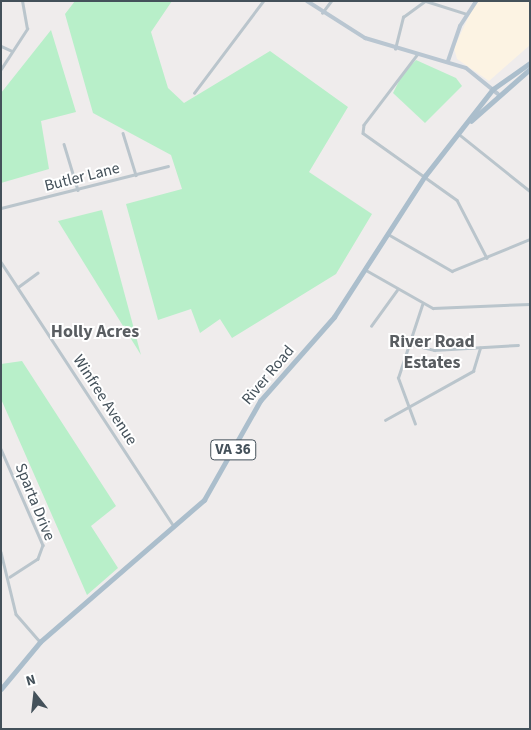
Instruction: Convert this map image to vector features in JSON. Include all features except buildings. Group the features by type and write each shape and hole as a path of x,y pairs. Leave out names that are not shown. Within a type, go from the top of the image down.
{"main road":[{"path":"307,1 322,13 394,49 448,61 466,68 498,94"},
{"path":"448,61 467,14 476,1"},
{"name":"River Road","path":"471,121 493,89 530,62"},
{"name":"River Road","path":"2,687 40,642 209,494 260,401 334,317 426,176 471,121 498,94 530,70"}],"street":[{"path":"1,69 26,29 22,1"},
{"path":"194,93 263,1"},
{"path":"322,13 331,1"},
{"path":"394,49 403,17 426,1 467,14"},
{"path":"1,46 12,51"},
{"path":"418,54 363,130 461,204 487,258"},
{"path":"123,133 136,175"},
{"path":"460,134 530,190"},
{"path":"64,144 78,190"},
{"name":"Butler Lane","path":"1,208 168,166"},
{"path":"388,234 447,270 487,258 530,238"},
{"name":"Winfree Avenue","path":"1,262 174,526"},
{"path":"366,270 422,305 439,309 530,304"},
{"path":"18,287 37,273"},
{"path":"370,326 397,290"},
{"path":"415,424 407,408 398,378 422,305"},
{"path":"410,344 434,350 518,345"},
{"path":"385,420 473,371 480,348"},
{"name":"Sparta Drive","path":"1,449 43,545 38,558 10,577"},
{"path":"1,552 10,577 16,614 40,642"}],"shaded area":[{"path":"476,1 530,1 530,45 489,81 457,59 454,48"}],"green space":[{"path":"75,1 172,1 151,32 168,88 184,103 270,51 348,107 309,172 372,214 336,274 232,338 220,319 200,333 191,309 158,320 126,204 182,189 171,155 93,113 65,14"},
{"path":"51,30 76,112 41,121 49,169 1,183 1,93"},
{"path":"416,60 456,78 462,86 425,123 393,93 403,73"},
{"path":"102,210 141,355 58,221"},
{"path":"22,361 116,506 91,526 118,568 87,595 1,399 1,364"}],"district":[{"name":"Holly Acres","path":"95,332"},
{"name":"River Road Estates","path":"432,353"}]}
